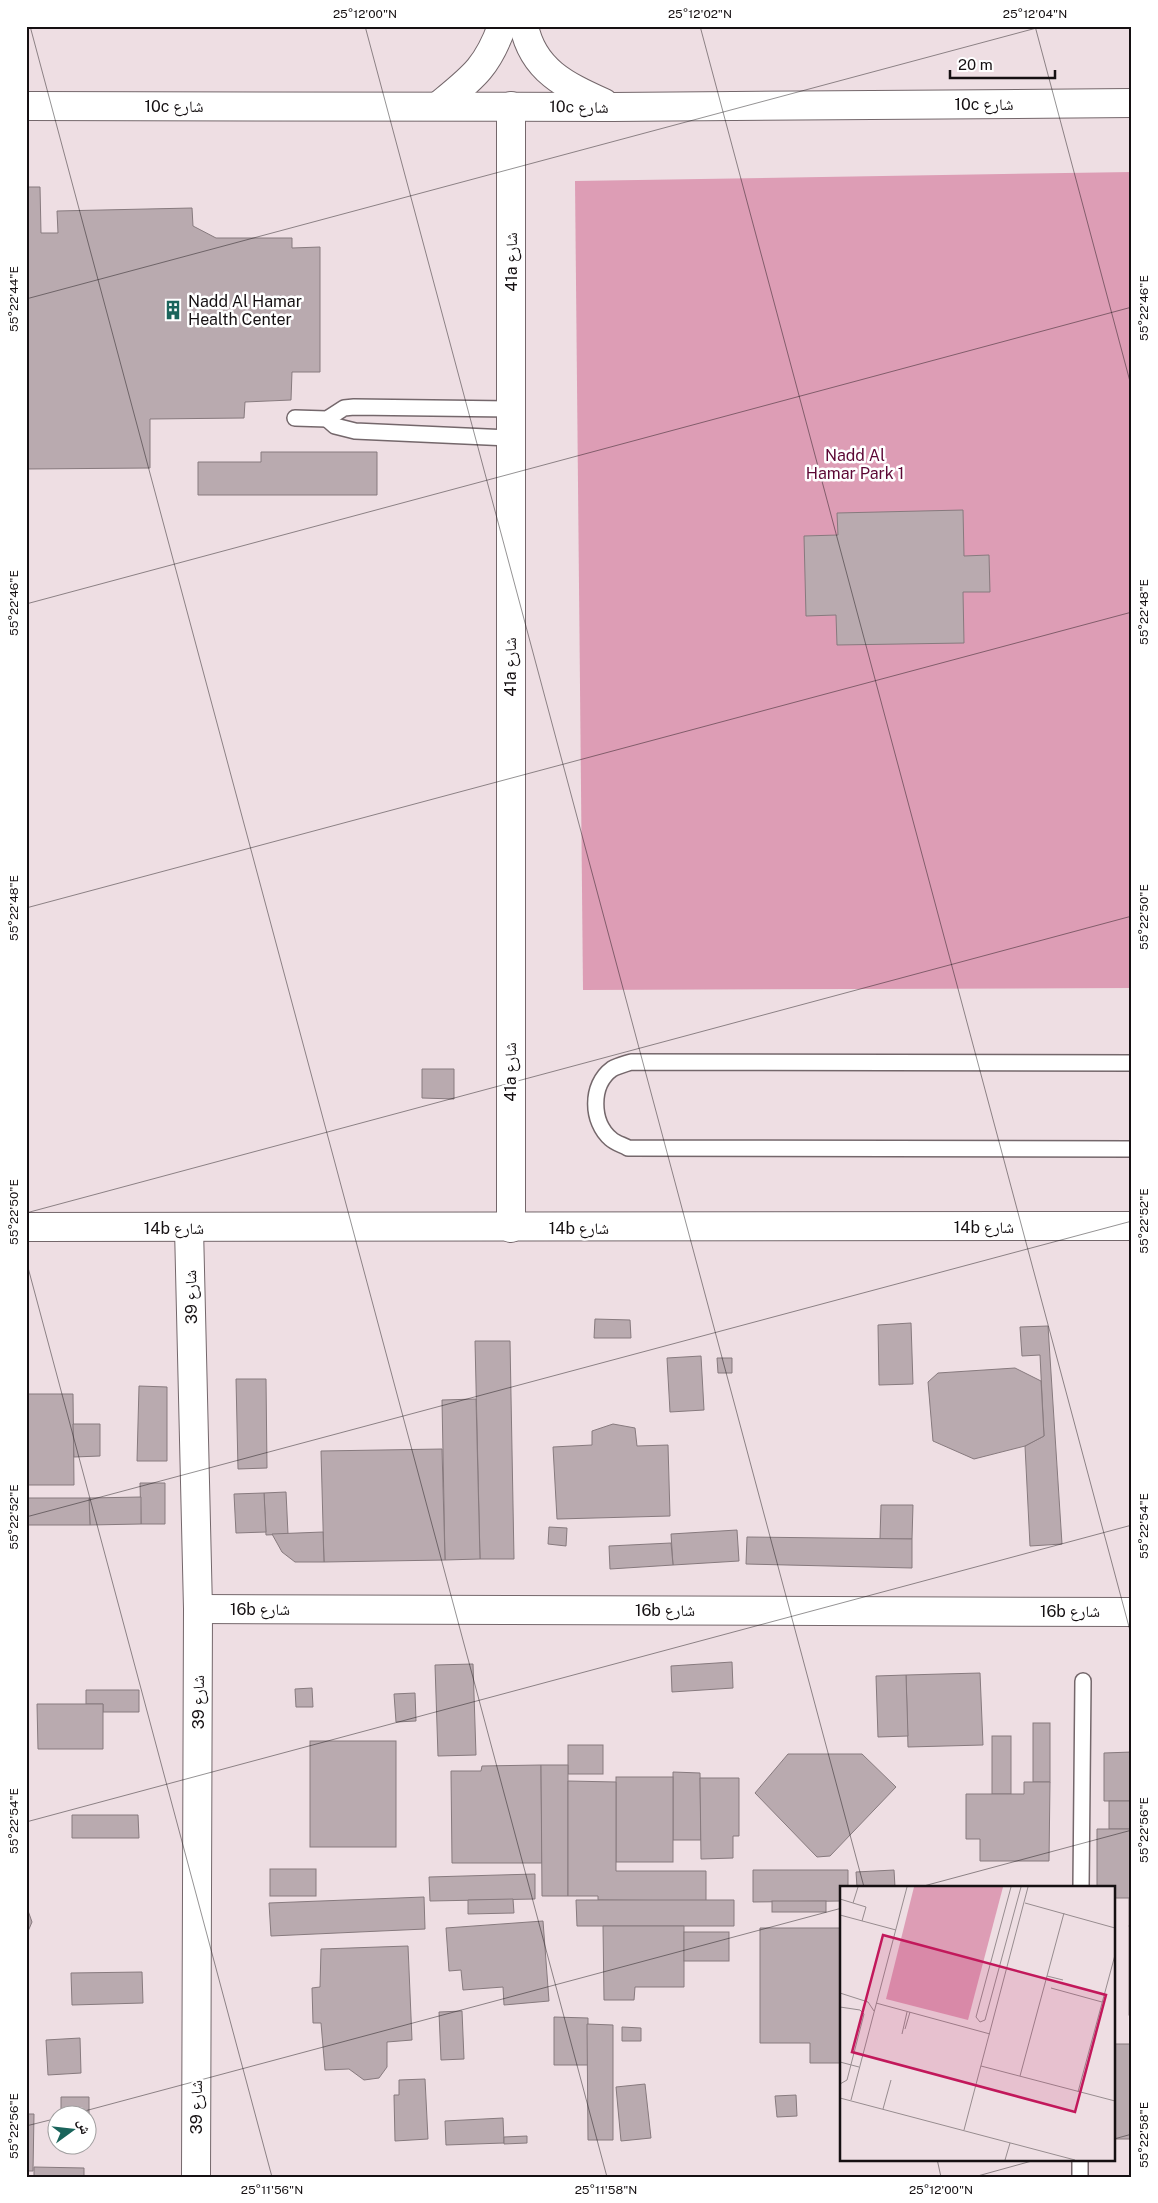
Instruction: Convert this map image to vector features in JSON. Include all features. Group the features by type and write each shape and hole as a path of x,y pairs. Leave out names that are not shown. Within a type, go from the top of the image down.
{"street":[{"path":"438,106 480,70 494,49 502,26"},
{"path":"524,26 526,38 538,60 556,79 612,107"},
{"name":"10c شارع","path":"26,106 612,107 1132,103"},
{"name":"41a شارع","path":"510,106 511,1228"},
{"name":"14b شارع","path":"26,1227 1132,1226"},
{"name":"شارع 39","path":"190,1228 198,1609 196,2177"},
{"name":"16b شارع","path":"198,1609 1132,1612"}],"lane":[{"path":"296,418 327,419 344,408 354,407 511,409"},
{"path":"327,419 335,426 355,431 509,438"},
{"path":"1132,1063 631,1062 612,1069 599,1084 595,1103 599,1123 611,1139 628,1148 1132,1149"},
{"path":"1082,1886 1083,1681"},
{"path":"1080,2160 1080,2177"}],"green space":[{"name":"Nadd Al Hamar Park 1","path":"1132,172 1132,988 583,990 575,181"}],"building":[{"name":"Nadd Al Hamar Health Center","path":"26,187 40,187 41,233 58,233 57,211 192,208 193,226 216,238 292,238 292,248 320,247 320,372 292,372 291,400 245,402 244,418 150,419 150,468 26,469"},
{"path":"261,452 377,452 377,495 198,495 198,462 261,462"},
{"path":"963,510 964,556 989,555 990,592 963,592 964,643 837,645 836,615 806,616 804,536 838,535 837,513"},
{"path":"422,1069 454,1069 454,1099 422,1098"},
{"path":"595,1319 630,1320 631,1338 594,1338"},
{"path":"911,1323 913,1384 879,1385 878,1325"},
{"path":"1048,1326 1062,1544 1030,1546 1025,1446 1044,1436 1040,1355 1022,1356 1020,1327"},
{"path":"475,1341 510,1341 514,1559 480,1559"},
{"path":"701,1356 704,1410 670,1412 667,1358"},
{"path":"717,1358 732,1358 732,1373 718,1373"},
{"path":"1015,1368 1041,1381 1044,1436 1025,1446 974,1459 933,1441 928,1382 938,1373"},
{"path":"236,1379 266,1379 267,1468 238,1469"},
{"path":"139,1386 167,1387 167,1461 137,1461"},
{"path":"26,1394 73,1394 74,1485 26,1485"},
{"path":"476,1399 480,1559 445,1560 442,1400"},
{"path":"73,1424 100,1424 100,1456 74,1457"},
{"path":"613,1424 635,1428 637,1446 668,1445 670,1516 557,1519 553,1447 592,1445 592,1431"},
{"path":"442,1449 445,1560 324,1562 321,1451"},
{"path":"140,1483 165,1483 165,1524 141,1524"},
{"path":"286,1492 288,1534 266,1535 264,1493"},
{"path":"264,1493 266,1532 236,1533 234,1494"},
{"path":"141,1497 141,1524 90,1525 89,1498"},
{"path":"26,1498 89,1498 90,1525 26,1525"},
{"path":"881,1505 913,1505 912,1539 880,1539"},
{"path":"549,1527 567,1528 566,1546 548,1544"},
{"path":"737,1530 739,1561 673,1565 671,1534"},
{"path":"323,1532 324,1562 295,1562 282,1552 272,1534"},
{"path":"747,1537 912,1539 912,1568 746,1564"},
{"path":"671,1543 673,1565 610,1569 609,1546"},
{"path":"732,1662 733,1688 672,1692 671,1666"},
{"path":"473,1664 476,1755 438,1756 435,1665"},
{"path":"980,1673 983,1745 908,1747 906,1675"},
{"path":"906,1675 908,1736 878,1737 876,1676"},
{"path":"312,1688 313,1707 296,1707 295,1689"},
{"path":"86,1690 139,1690 139,1712 103,1712 103,1704 86,1704"},
{"path":"415,1693 416,1721 396,1722 394,1694"},
{"path":"37,1704 103,1704 103,1749 38,1749"},
{"path":"1033,1723 1050,1723 1050,1782 1033,1782"},
{"path":"992,1736 1011,1736 1011,1794 992,1794"},
{"path":"310,1741 396,1741 396,1847 310,1847"},
{"path":"568,1745 603,1745 603,1774 568,1774"},
{"path":"1132,1752 1132,1801 1104,1801 1104,1753"},
{"path":"788,1754 862,1754 896,1787 830,1856 817,1857 755,1793"},
{"path":"541,1765 542,1863 452,1863 451,1771 481,1771 482,1766"},
{"path":"541,1765 568,1765 568,1896 542,1896"},
{"path":"673,1772 700,1773 701,1840 673,1840"},
{"path":"616,1777 673,1777 673,1862 616,1862"},
{"path":"700,1778 739,1778 739,1836 733,1836 733,1858 701,1859"},
{"path":"568,1781 616,1782 616,1871 706,1871 706,1901 598,1900 598,1896 568,1896"},
{"path":"1024,1782 1050,1782 1049,1861 980,1861 980,1839 966,1839 966,1794 1024,1794"},
{"path":"1109,1801 1132,1801 1132,1829 1109,1829"},
{"path":"72,1815 138,1815 139,1838 72,1838"},
{"path":"1097,1829 1132,1829 1132,1898 1116,1898 1116,1886 1097,1886"},
{"path":"270,1869 316,1869 316,1896 270,1896"},
{"path":"753,1870 848,1870 848,1886 840,1886 840,1901 753,1902"},
{"path":"894,1870 895,1886 857,1886 856,1872"},
{"path":"535,1874 535,1899 430,1901 429,1877"},
{"path":"424,1897 425,1929 271,1936 269,1903"},
{"path":"1129,1898 1132,1898 1132,1926 1129,1926"},
{"path":"513,1899 514,1913 468,1914 468,1900"},
{"path":"576,1900 734,1900 734,1926 577,1926"},
{"path":"772,1901 826,1901 826,1912 772,1912"},
{"path":"26,1905 32,1922 26,1936"},
{"path":"543,1921 549,2001 504,2005 503,1987 463,1990 461,1970 449,1971 446,1928"},
{"path":"603,1926 684,1926 684,1987 635,1987 634,2000 604,2000"},
{"path":"1129,1926 1132,1926 1132,2015 1129,2015"},
{"path":"760,1928 840,1928 840,2063 810,2063 810,2043 760,2043"},
{"path":"684,1932 729,1932 729,1961 684,1961"},
{"path":"408,1946 412,2040 387,2042 387,2067 379,2078 364,2080 349,2069 325,2070 321,2023 313,2023 312,1988 320,1987 321,1949"},
{"path":"142,1972 143,2003 72,2005 71,1973"},
{"path":"462,2011 464,2059 441,2060 439,2012"},
{"path":"554,2017 588,2018 588,2065 554,2065"},
{"path":"587,2024 613,2025 613,2140 588,2140"},
{"path":"622,2027 641,2028 641,2041 622,2041"},
{"path":"80,2038 81,2073 48,2075 46,2040"},
{"path":"1116,2044 1132,2044 1132,2139 1116,2139"},
{"path":"425,2079 428,2139 395,2141 394,2095 399,2095 399,2080"},
{"path":"645,2084 651,2138 621,2141 616,2087"},
{"path":"796,2095 797,2116 777,2117 775,2096"},
{"path":"61,2097 89,2097 89,2106 61,2106"},
{"path":"26,2114 34,2114 33,2171 26,2171"},
{"path":"503,2118 504,2143 446,2145 445,2121"},
{"path":"527,2136 527,2143 504,2144 504,2137"},
{"path":"34,2167 84,2168 84,2177 34,2177"}],"place":[{"name":"Nadd Al Hamar Health Center","path":"173,310"}]}
